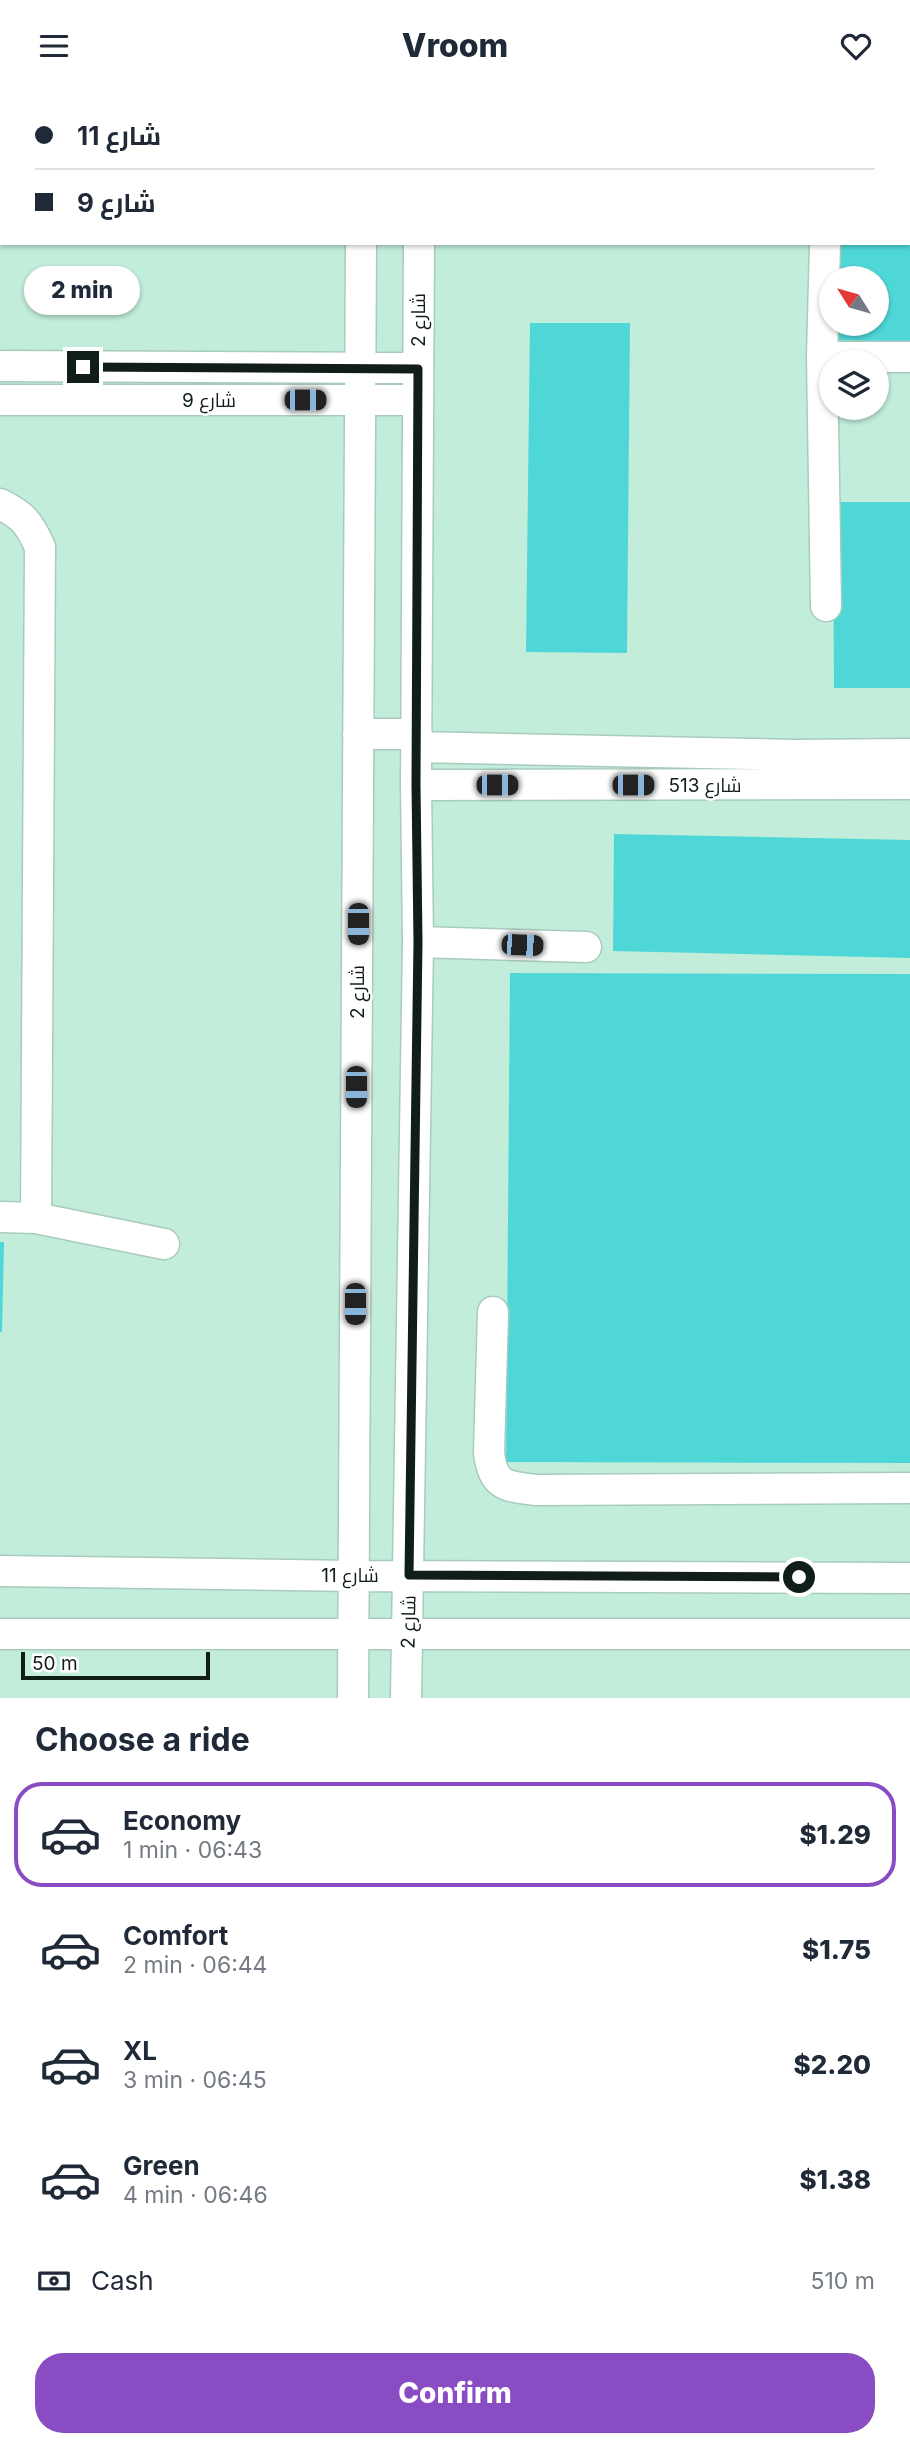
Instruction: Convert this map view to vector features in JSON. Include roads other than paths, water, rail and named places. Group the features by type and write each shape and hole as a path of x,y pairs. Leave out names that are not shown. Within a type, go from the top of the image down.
{"street":[{"name":"شارع 2","path":"353,1698 361,245"},
{"name":"شارع 2","path":"407,1698 418,942 416,785 419,245"},
{"path":"822,350 825,245"},
{"path":"889,358 910,358"},
{"name":"شارع 9","path":"0,366 418,369"},
{"name":"شارع 9","path":"0,400 418,400"},
{"path":"823,420 826,606"},
{"path":"0,504 19,513 30,526 40,547 36,1218"},
{"name":"شارع 513","path":"359,734 417,740 794,755 910,754"},
{"path":"794,755 796,785"},
{"name":"شارع 513","path":"416,785 910,784"},
{"path":"418,942 586,947"},
{"path":"0,1217 36,1218 164,1244"},
{"path":"493,1311 489,1453 491,1470 500,1482 535,1490 910,1488"},
{"name":"شارع 11","path":"0,1571 354,1576 910,1578"},
{"path":"0,1634 910,1634"}]}
